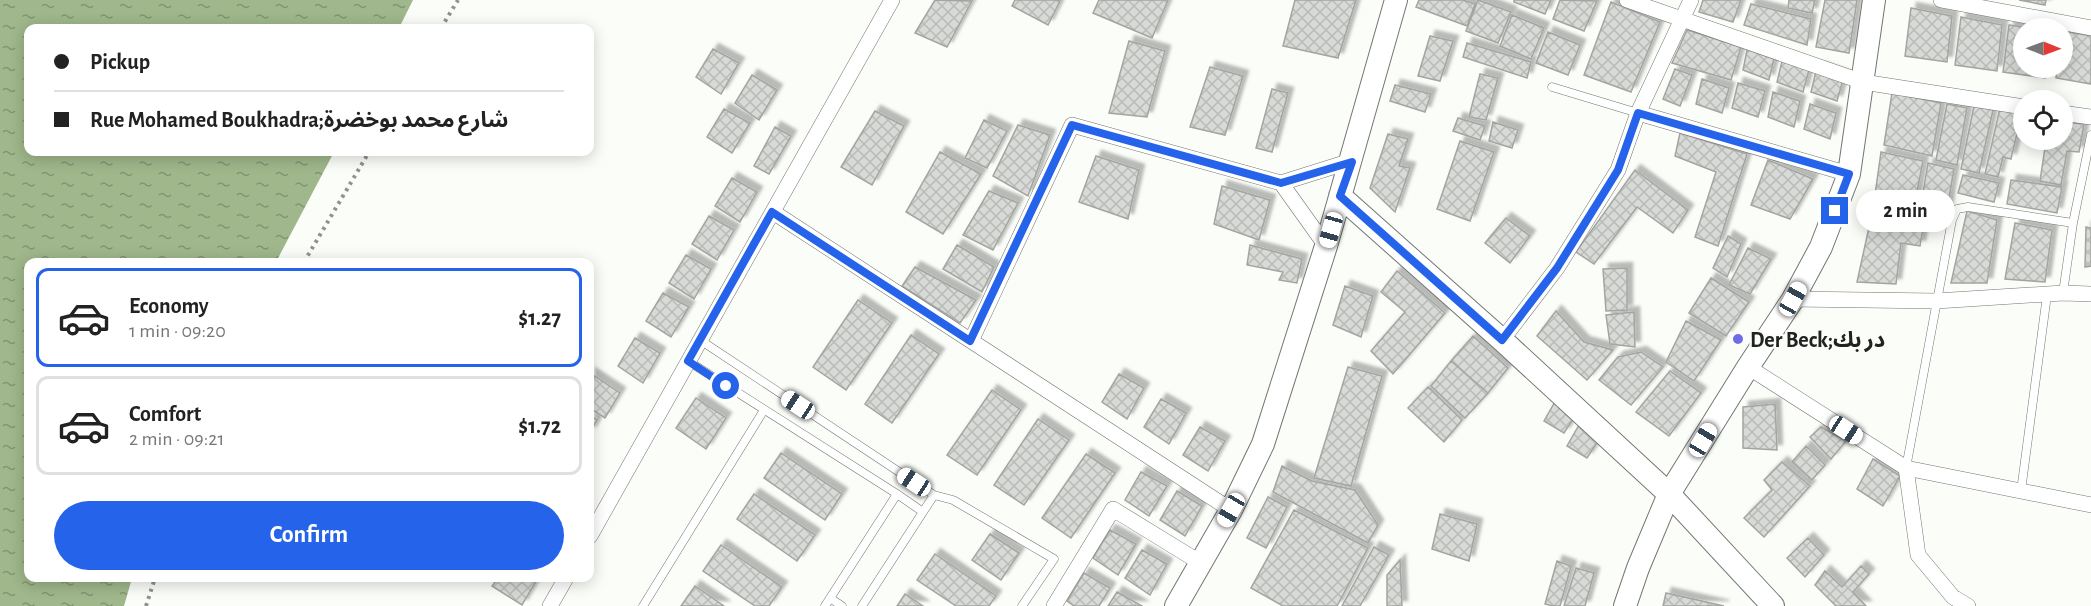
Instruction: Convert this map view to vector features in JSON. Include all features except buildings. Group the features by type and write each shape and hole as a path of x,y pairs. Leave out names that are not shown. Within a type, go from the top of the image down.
{"main road":[{"path":"1176,606 1231,510 1263,444 1352,162 1396,0"},
{"path":"1625,606 1669,494 1793,299 1821,247 1849,174 1874,0"},
{"path":"1340,196 1502,340 1669,494 1773,606"}],"street":[{"path":"594,529 892,0"},
{"path":"1627,0 1863,82 2013,105"},
{"path":"1502,340 1557,268 1618,170 1638,113 1691,0"},
{"path":"1941,0 2091,28"},
{"path":"1638,113 1849,174"},
{"path":"2073,115 2091,117"},
{"path":"970,341 1072,125 1281,183 1352,162"},
{"path":"1281,183 1326,246"},
{"path":"772,212 1231,510"},
{"path":"1793,299 1935,301 2062,293 2091,294"},
{"path":"1748,367 1905,468 2091,505"},
{"path":"1905,468 1918,555 1953,597 1968,606"},
{"path":"1054,606 1113,509 1201,563"},
{"path":"550,606 564,582"}],"lane":[{"path":"1552,87 1638,113"},
{"path":"2062,293 2073,223 2091,135"},
{"path":"1905,468 1935,301 1952,220 1957,208 1968,207 2073,223"},
{"path":"2021,491 2047,295"},
{"path":"700,340 934,495 953,500 1054,559 1022,606"},
{"path":"688,361 923,512"},
{"path":"643,606 764,410"},
{"path":"825,606 897,494"},
{"path":"862,606 934,495"},
{"path":"830,598 842,606"}],"path":[{"path":"443,24 458,0"},
{"path":"306,258 367,156"},
{"path":"146,606 154,582"}],"water":[{"path":"0,0 413,0 401,24 24,24 24,156 332,156 278,258 24,258 24,582 131,582 124,606 0,606"}],"place":[{"name":"Der Beck;در بك","path":"1738,339"}],"route":[{"path":"726,386 688,361 772,212 970,341 1072,125 1281,183 1352,162 1340,196 1502,340 1557,268 1618,170 1638,113 1849,174 1835,211"}]}
